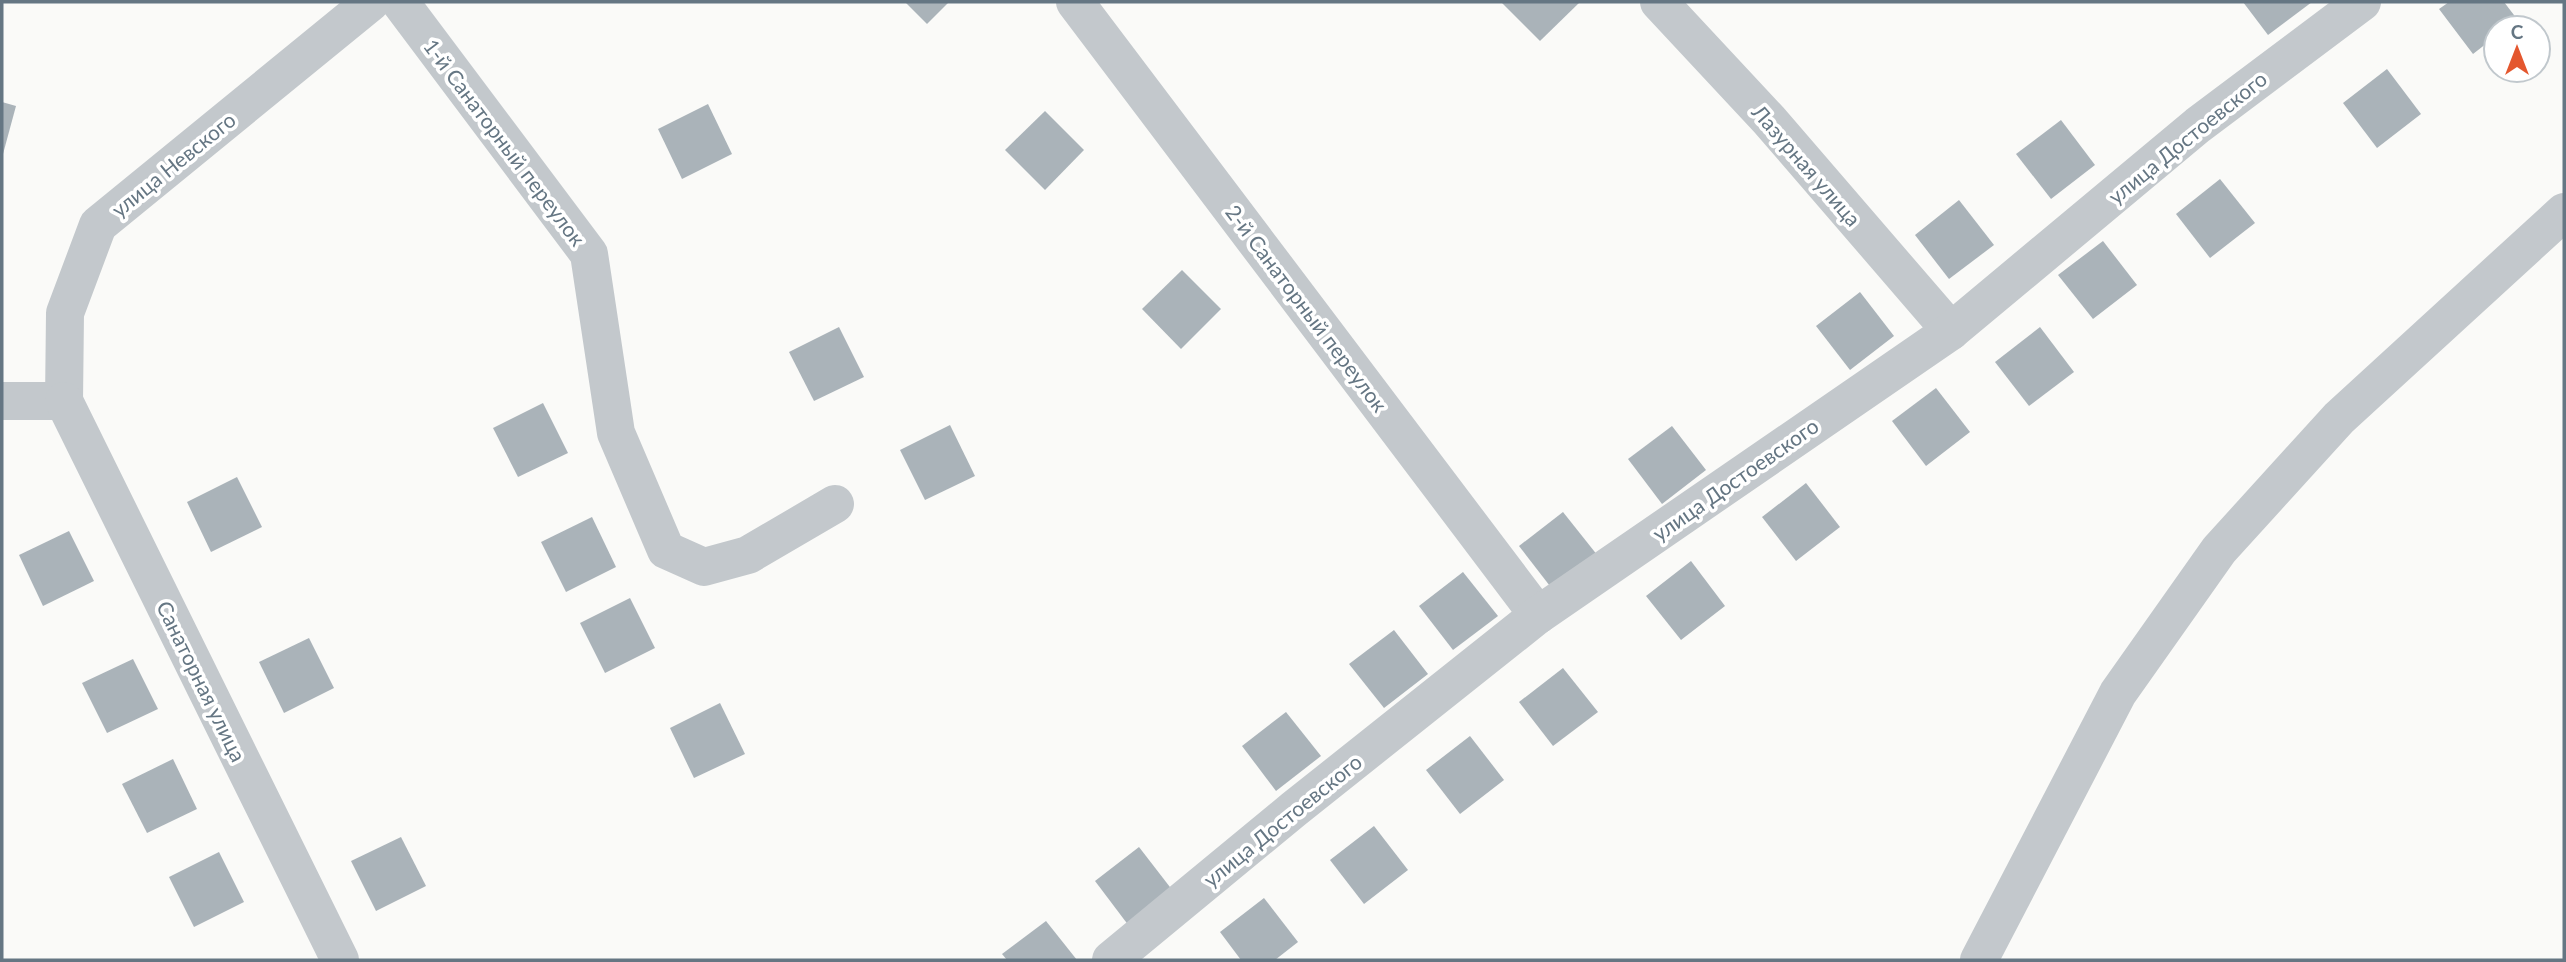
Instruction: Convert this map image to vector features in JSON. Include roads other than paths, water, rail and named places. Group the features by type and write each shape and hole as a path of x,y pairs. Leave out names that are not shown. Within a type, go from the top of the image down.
{"street":[{"name":"улица Невского","path":"64,401 65,313 98,225 371,2"},
{"name":"1-й Санаторный переулок","path":"401,2 589,254 616,433 666,550 704,567 748,555 835,504"},
{"name":"2-й Санаторный переулок","path":"1075,2 1538,615"},
{"name":"Лазурная улица","path":"1659,2 1769,120 1951,331"},
{"name":"улица Достоевского","path":"1111,960 1294,809 1538,615 1951,331 2198,125 2362,2"},
{"path":"1979,960 2118,693 2219,550 2339,418 2564,212"},
{"path":"2,401 64,401"},
{"name":"Санаторная улица","path":"64,401 340,960"}]}
